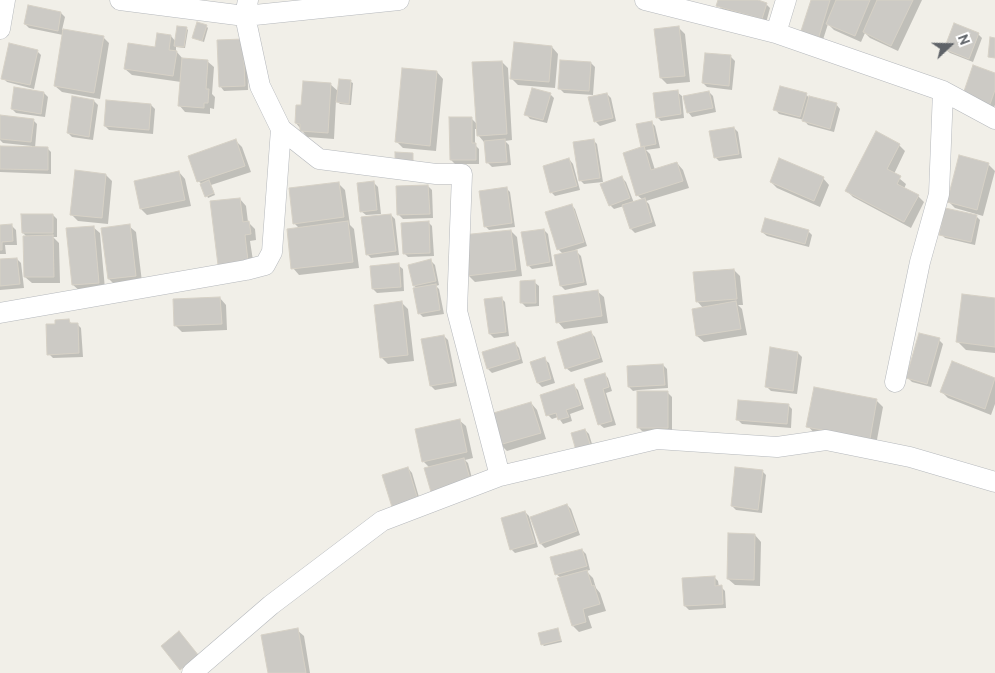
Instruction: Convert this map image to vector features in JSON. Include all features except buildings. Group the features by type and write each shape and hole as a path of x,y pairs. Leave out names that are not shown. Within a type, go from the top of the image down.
{"street":[{"path":"0,29 5,0"},
{"path":"120,0 247,8 399,0"},
{"path":"645,0 776,33 943,91 995,119"},
{"path":"776,33 786,0"},
{"path":"247,8 260,86 281,129 319,159 436,174 462,174 458,311 500,476"},
{"path":"895,382 920,262 939,194 943,91"},
{"path":"0,313 227,274 265,265 272,252 281,129"},
{"path":"192,673 271,604 382,521 500,476 657,439 777,447 826,440 910,457 995,482"}]}
